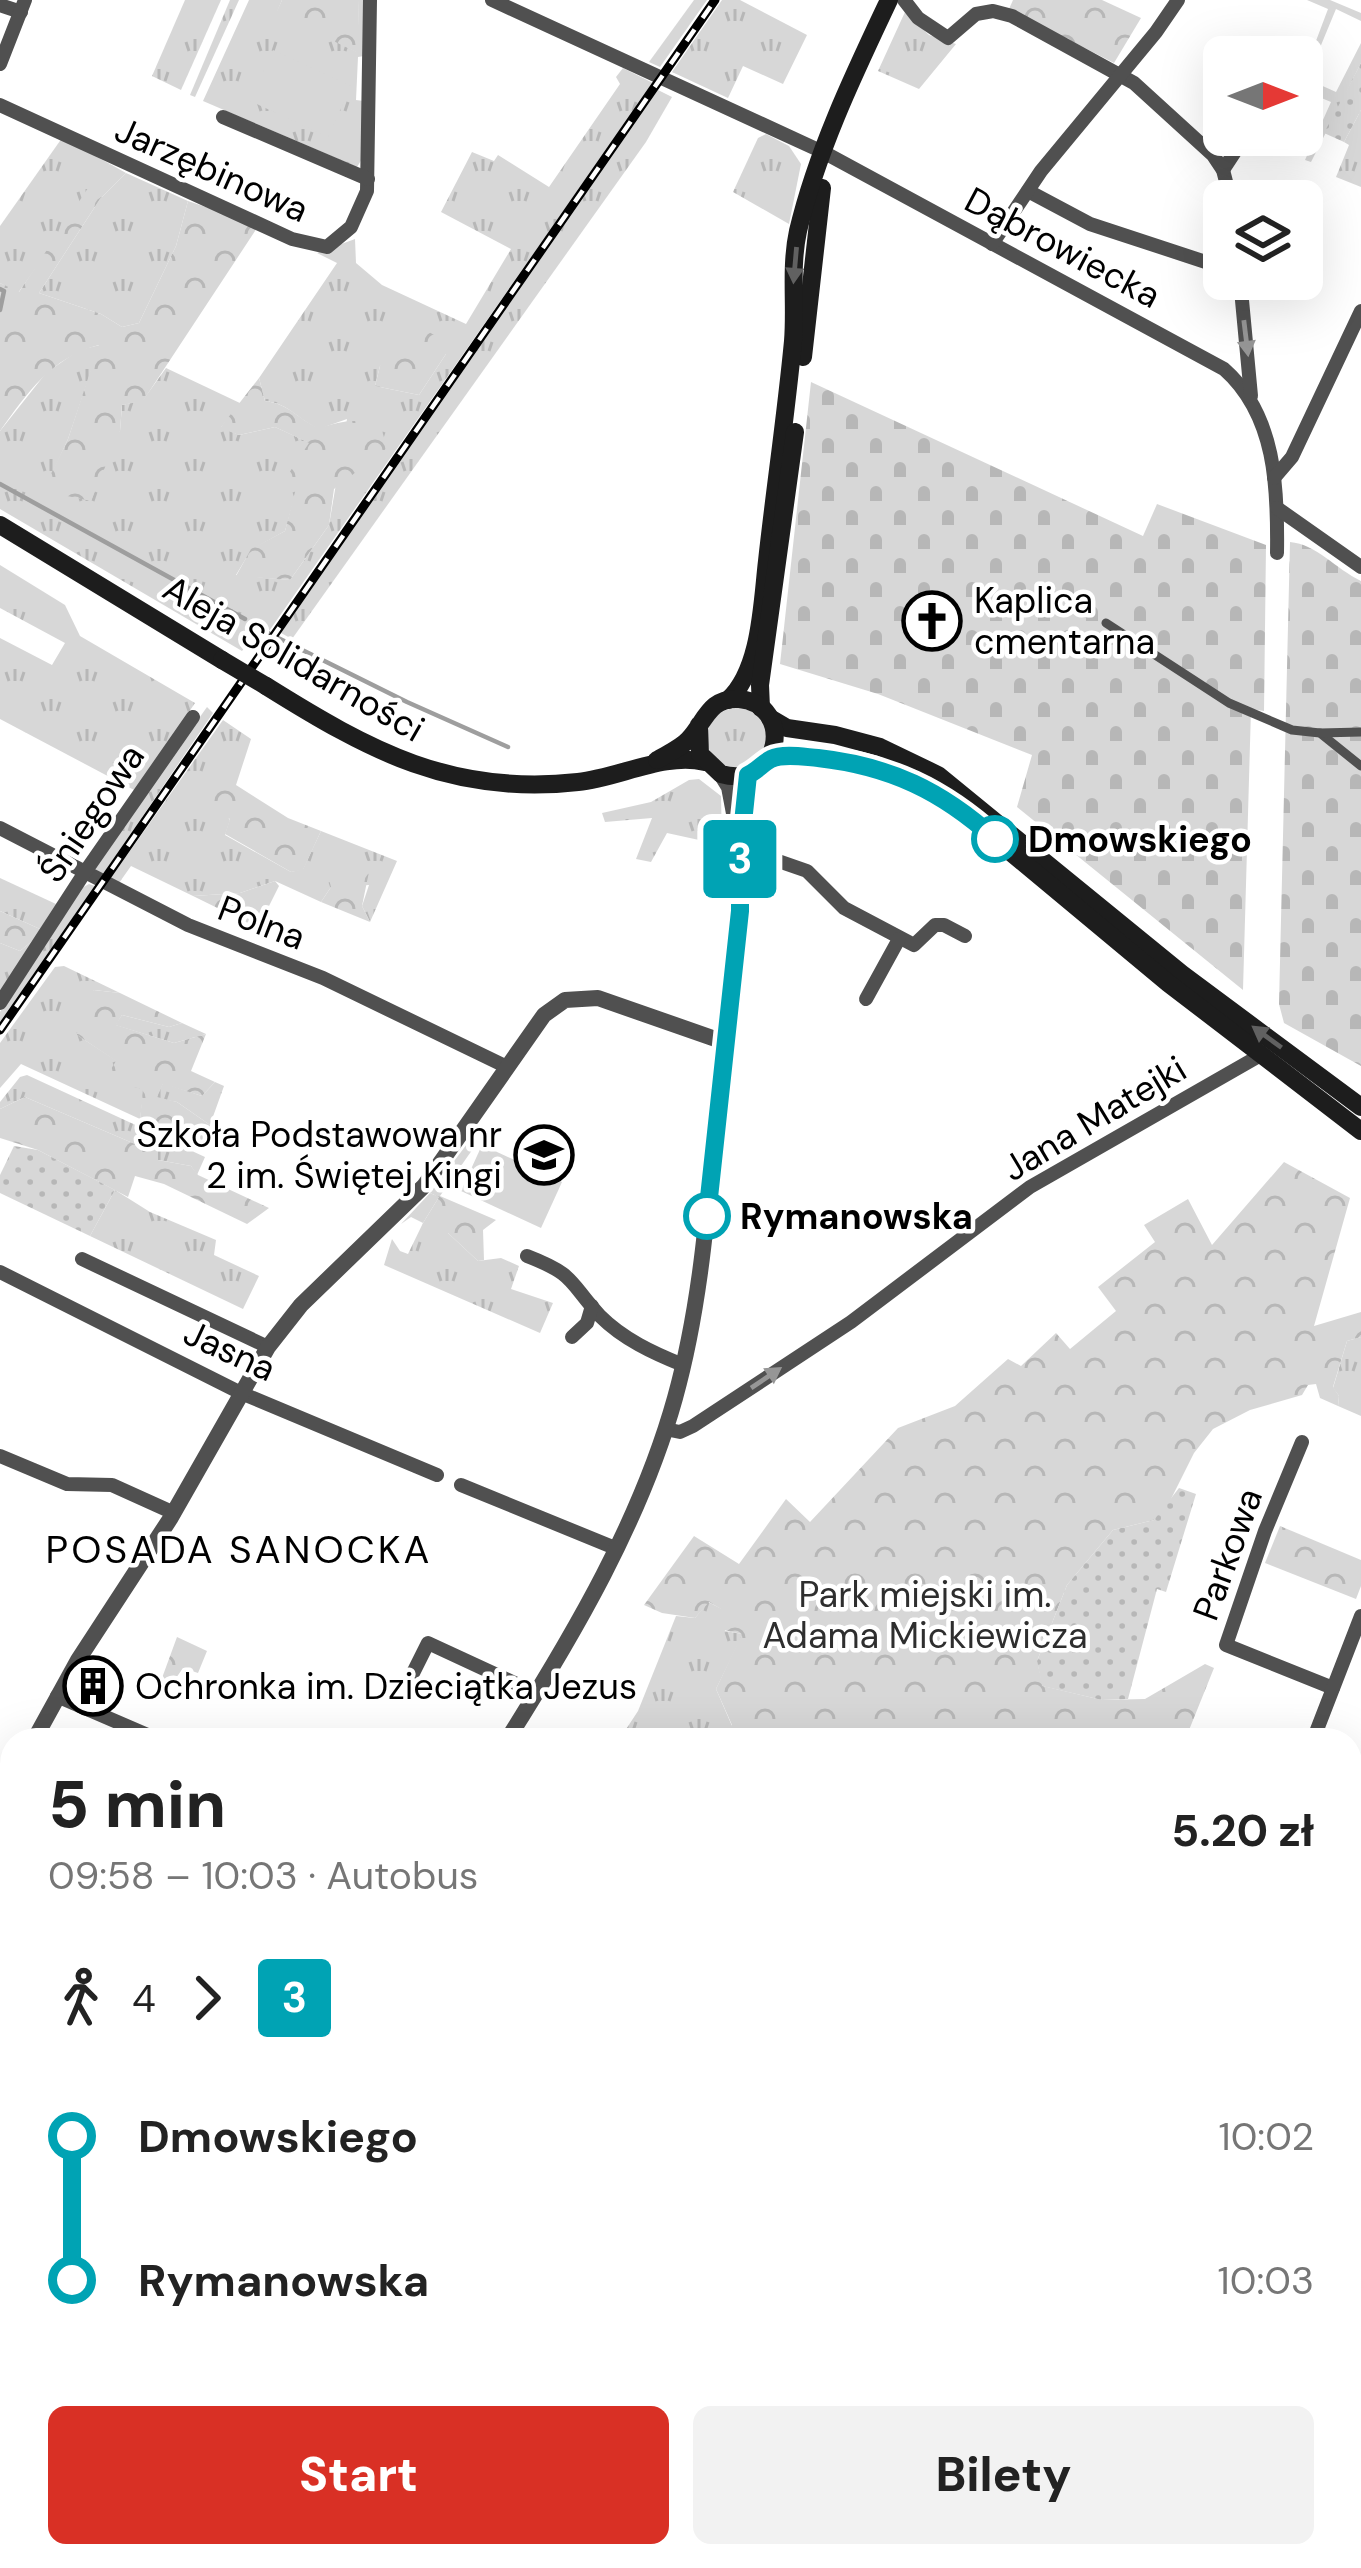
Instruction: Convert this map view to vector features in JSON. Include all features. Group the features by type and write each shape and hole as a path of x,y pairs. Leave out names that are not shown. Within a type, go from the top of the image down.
{"main road":[{"path":"728,700 743,681 760,616 793,335 796,250 844,97 889,0"},
{"path":"768,760 775,740 760,686 783,534 825,153"},
{"name":"Aleja Solidarności","path":"0,525 379,749 456,778 531,786 582,782 685,760 713,768"},
{"path":"1361,1107 1101,910 938,775 880,747 787,728 741,699 710,709 699,725 698,744 713,768 748,775 768,760 849,762 890,772 935,792 1259,1056 1361,1130"},
{"name":"Aleja Solidarności","path":"645,767 689,740 699,725"}],"street":[{"name":"Jarzębinowa","path":"0,105 123,164 316,247 327,247 344,236 360,212 368,179 370,0"},
{"name":"Dąbrowiecka","path":"492,0 825,153 1224,369 1251,396"},
{"path":"904,0 918,18 949,38 976,14 1002,13 1122,74 1167,111 1223,170 1226,180"},
{"path":"992,244 1028,190 1178,0"},
{"path":"0,5 23,6 0,64"},
{"name":"Jarzębinowa","path":"223,117 368,179"},
{"path":"1223,170 1232,156"},
{"path":"1028,190 1090,224 1203,261"},
{"path":"1242,300 1251,396 1264,429 1274,478 1277,553"},
{"path":"1274,478 1292,457 1361,311"},
{"path":"1277,508 1361,567"},
{"path":"1106,623 1229,704 1292,730 1361,732"},
{"name":"Śniegowa","path":"0,1003 193,717"},
{"path":"1320,734 1361,766"},
{"path":"713,768 731,795 740,853"},
{"path":"514,1728 570,1637 615,1548 665,1430 683,1365 698,1288 740,911 748,775"},
{"name":"Polna","path":"0,827 188,925 323,978 505,1066"},
{"path":"740,853 807,871 844,908 914,945 934,925 965,935"},
{"path":"866,999 898,939"},
{"path":"40,1728 174,1513 268,1347 301,1305 424,1186 544,1015 565,1000 604,999 724,1042"},
{"name":"Jana Matejki","path":"665,1430 680,1432 693,1426 850,1322 1030,1187 1259,1056"},
{"path":"527,1256 558,1268 592,1306 640,1347 683,1365"},
{"path":"82,1259 268,1347"},
{"name":"Jasna","path":"0,1272 241,1393 437,1474"},
{"path":"572,1337 587,1323 592,1306"},
{"name":"Parkowa","path":"1302,1442 1226,1645 1334,1688"},
{"path":"0,1456 67,1484 112,1485 174,1513"},
{"path":"461,1485 615,1548"},
{"path":"1318,1728 1361,1616"},
{"path":"408,1683 428,1643 536,1693"},
{"path":"57,1696 132,1728"}],"green space":[{"path":"185,0 221,0 181,90 152,76"},
{"path":"230,0 239,0 195,97 190,95"},
{"path":"249,0 282,0 277,12 357,52 359,0 366,0 364,56 358,57 356,100 364,101 362,159 357,167 203,101"},
{"path":"282,0 359,0 358,53 276,13"},
{"path":"694,0 707,0 660,67 649,62"},
{"path":"722,0 740,0 807,35 783,84 743,66 728,98 672,72"},
{"path":"1013,0 1102,0 1141,18 1114,63 1009,9"},
{"path":"1307,0 1330,0 1361,13 1361,21 1336,9 1323,40 1318,36 1328,9"},
{"path":"905,12 929,35 956,44 919,89 878,71"},
{"path":"1361,43 1361,63 1323,138 1323,120 1331,102 1323,99 1323,86 1336,92"},
{"path":"273,50 351,86 328,137 250,101"},
{"path":"1361,63 1361,110 1344,142 1324,133"},
{"path":"623,68 653,83 260,644 251,639 242,651 0,509 0,431 46,373 79,350 100,345 51,476 120,431 122,405 143,400 166,368 242,404 221,427 239,435 275,427 310,443 285,531 251,550 236,575 290,580 329,525 347,419 319,429 265,401 259,378 337,263 317,253 355,239 356,263 382,285 466,324 511,249 441,212 472,152 494,161 498,155 549,187 620,84 616,77","holes":["446,354 419,395 375,386 380,366"]},
{"path":"658,90 672,97 646,142 292,639 281,633"},
{"path":"1361,110 1361,187 1336,177 1349,145 1344,142"},
{"path":"766,134 789,146 801,164 789,224 733,192 758,138"},
{"path":"62,138 110,164 18,293 0,283 0,226"},
{"path":"110,164 126,173 100,199 39,293 101,314 122,327 139,323 176,246 188,201 259,225 143,401 122,405 120,431 91,501 53,493 50,476 68,439 99,345 54,367 0,431 0,283 19,292 92,182"},
{"path":"126,173 188,201 176,246 139,323 122,327 101,314 39,293 100,199"},
{"path":"419,326 439,338 446,354 419,395 375,386 380,366 411,327"},
{"path":"259,378 265,401 319,428 350,421 381,427 387,448 334,489 329,525 290,580 236,576 251,549 285,531 296,488 289,473 309,443 275,427 239,435 220,428"},
{"path":"811,382 1143,536 1157,504 1266,545 1264,711 1251,709 1243,990 1017,807 1032,755 878,694 780,664"},
{"path":"1290,542 1317,552 1361,581 1361,1066 1284,1023 1279,1004"},
{"path":"0,565 65,605 80,636 195,703 136,791 0,719 0,638 52,665 65,643 0,608"},
{"path":"207,707 213,713 102,876 95,864"},
{"path":"737,708 758,717 767,738 758,759 737,768 716,759 707,738 716,717"},
{"path":"223,720 251,739 236,785 205,785 230,820 225,835 291,872 303,869 321,831 397,861 370,922 362,906 369,885 331,887 321,902 275,881 240,893 193,896 131,866 119,883 110,879"},
{"path":"699,779 721,796 722,845 667,833 651,862 636,859 652,818 605,822 602,813 651,802"},
{"path":"204,785 236,785 288,818 321,831 303,870 291,872 225,834 230,819 188,796"},
{"path":"346,853 371,862 362,906 370,922 321,902 331,887 326,868"},
{"path":"0,878 56,904 40,929 0,911"},
{"path":"275,881 279,886 258,928 193,896 240,893"},
{"path":"95,886 0,1022 0,1012 80,889"},
{"path":"0,911 40,929 37,937 20,951 0,943"},
{"path":"37,937 0,992 0,943 20,951"},
{"path":"64,966 120,993 94,990 77,1035 117,1061 144,1089 140,1119 21,1064 0,1088 0,1043 55,967"},
{"path":"94,990 120,993 182,1023 169,1027 122,1015 116,1025 174,1043 206,1034 191,1071 215,1082 202,1096 163,1084 157,1097 177,1102 210,1125 208,1150 140,1119 143,1089 115,1083 108,1074 116,1061 77,1035 79,1004"},
{"path":"122,1015 169,1027 182,1023 206,1034 174,1043 115,1025"},
{"path":"27,1075 205,1157 197,1175 191,1166 158,1160 158,1146 135,1144 25,1097 0,1109 0,1102"},
{"path":"215,1082 224,1086 210,1125 177,1102 156,1098 163,1083 202,1096"},
{"path":"25,1097 135,1144 158,1146 158,1160 191,1166 198,1175 269,1208 247,1224 164,1184 135,1176 128,1197 38,1150 0,1138 0,1109"},
{"path":"470,1140 477,1143 440,1196 496,1220 483,1230 484,1260 478,1261 448,1233 432,1242 421,1234 439,1197 430,1193"},
{"path":"482,1145 562,1182 541,1228 461,1191"},
{"path":"14,1146 38,1150 115,1190 90,1236 0,1193 0,1175"},
{"name":"Park miejski im. Adama Mickiewicza","path":"1284,1162 1350,1198 1314,1326 1361,1312 1361,1337 1347,1341 1333,1387 1338,1406 1320,1398 1316,1384 1308,1385 1302,1395 1250,1410 1213,1429 1194,1453 1166,1509 1154,1520 1113,1530 1067,1585 1037,1661 1043,1686 1102,1700 1145,1699 1205,1664 1214,1668 1190,1728 730,1728 716,1689 742,1634 705,1626 711,1614 721,1609 709,1602 695,1618 644,1605 694,1536 739,1564 786,1499 810,1522 898,1428 955,1406 1008,1359 1021,1366 1056,1333 1070,1349 1116,1311 1098,1287 1155,1242 1144,1225 1188,1199 1212,1245"},
{"path":"115,1190 150,1212 216,1240 214,1255 259,1276 243,1309 90,1236"},
{"path":"430,1193 439,1197 423,1223 411,1217 401,1224"},
{"path":"423,1223 448,1233 478,1261 501,1258 519,1266 511,1289 553,1303 540,1333 384,1265 392,1239 408,1254"},
{"path":"1361,1337 1361,1416 1338,1406 1339,1396 1333,1388 1347,1341"},
{"path":"1179,1488 1196,1494 1166,1592 1157,1589 1128,1699 1102,1700 1042,1686 1037,1661 1067,1585 1113,1530 1154,1520"},
{"path":"1280,1526 1361,1560 1356,1599 1265,1563"},
{"path":"708,1602 722,1609 725,1631 743,1634 716,1689 732,1726 627,1728 676,1616 695,1618"},
{"path":"177,1637 207,1651 198,1673 183,1668 174,1681 162,1678"}],"waterway":[{"path":"0,289 4,291 0,310"},
{"path":"0,484 245,619"},
{"path":"258,628 508,747"}],"railway":[{"path":"0,1030 715,0"}],"bus line":[{"name":"3","path":"707,1216 740,911 748,775 768,760 784,757 875,768 935,792 995,839"}],"place":[{"name":"Kaplica cmentarna","path":"932,621"},
{"name":"Dmowskiego","path":"995,839"},
{"name":"Szkoła Podstawowa nr 2 im. Świętej Kingi","path":"544,1155"},
{"name":"Rymanowska","path":"707,1216"},
{"name":"Ochronka im. Dzieciątka Jezus","path":"93,1686"}],"district":[{"name":"POSADA SANOCKA","path":"239,1549"}]}
